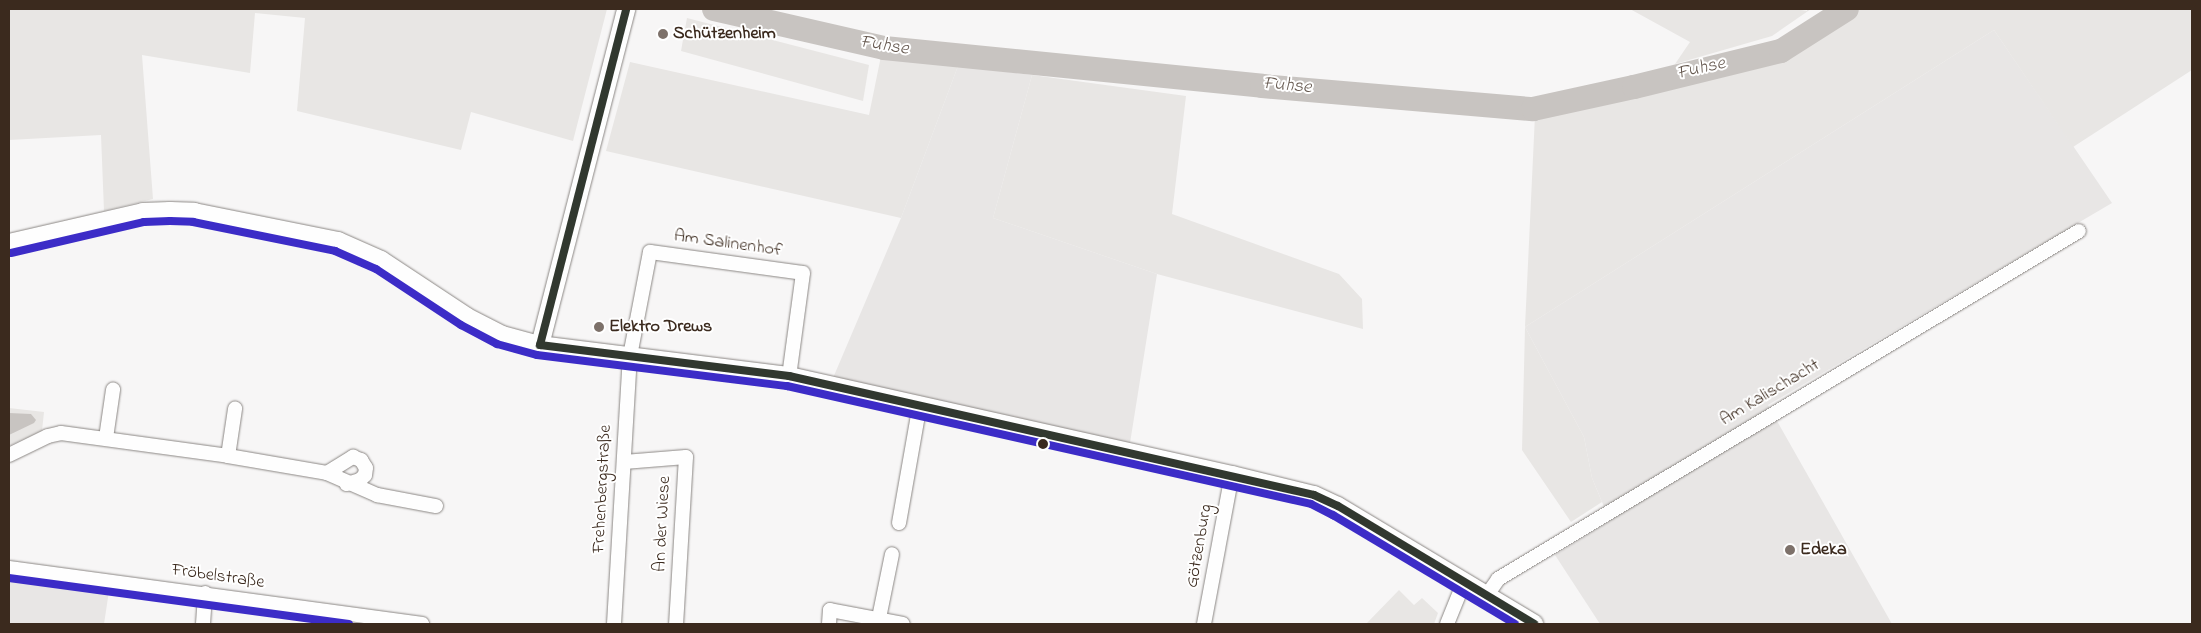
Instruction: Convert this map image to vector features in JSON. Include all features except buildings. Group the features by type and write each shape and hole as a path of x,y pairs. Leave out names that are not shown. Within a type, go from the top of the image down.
{"street":[{"path":"540,345 626,9"},
{"path":"9,244 143,212 194,212 338,241 381,260 467,317 502,335 540,345 789,376 920,404 986,421 1314,495 1338,506 1534,624"},
{"name":"Am Kalischacht","path":"1487,595 1498,578 2079,231"},
{"name":"Am Salinenhof","path":"630,356 650,252 803,273 789,376"},
{"name":"Frehenbergstraße","path":"614,624 630,356"},
{"path":"106,438 113,390"},
{"path":"899,523 920,404"},
{"path":"228,456 236,409"},
{"path":"9,454 48,436 61,433 106,438 326,473 347,484 378,495 436,506"},
{"name":"An der Wiese","path":"624,462 686,457 676,624"},
{"path":"326,473 353,458 361,460 366,468 365,475 360,480 347,484"},
{"name":"Götzenburg","path":"1204,624 1232,475"},
{"path":"879,618 892,554"},
{"name":"Fröbelstraße","path":"9,568 422,624"},
{"path":"1446,624 1460,591 1467,582"},
{"path":"203,624 205,594"},
{"path":"830,624 830,610 903,624"}],"shaded area":[{"path":"9,9 607,9 573,141 471,112 461,150 297,111 305,18 255,13 250,73 142,55 153,199 104,211 101,135 9,140"},
{"path":"1630,9 1795,9 1807,11 1807,9 1811,9 1772,36 1675,64 1690,42"},
{"path":"1860,9 2192,9 2192,70 2073,147 1994,30 1525,327 1535,115 1782,55"},
{"path":"687,18 869,65 863,101 681,51"},
{"path":"1994,30 2112,203 1768,405 1892,624 1600,624 1555,555 1610,521 1592,478 1584,437 1525,327"},
{"path":"881,56 958,66 901,218 606,151 630,62 869,115"},
{"path":"958,66 1032,75 993,218 1157,274 1130,443 833,378 901,218"},
{"path":"1032,75 1186,96 1172,214 1339,274 1362,299 1363,329 1157,274 993,218"},
{"path":"1525,327 1584,437 1592,478 1602,502 1571,522 1522,450"},
{"path":"9,408 44,412 42,431 9,446"},
{"path":"9,413 31,414 36,420 34,423 9,435"},
{"path":"9,573 109,591 104,624 9,624"},
{"path":"1399,590 1414,605 1422,598 1438,613 1434,624 1366,624"}],"waterway":[{"name":"Fuhse","path":"714,9 884,48 1262,86 1533,109 1634,87 1781,51 1847,9"}],"transit line":[{"path":"540,345 626,9"},
{"path":"11,253 144,222 170,221 193,222 335,251 376,269 461,325 497,344 537,355 787,386 1311,504 1333,515 1515,624"},
{"path":"540,345 789,376 1314,495 1338,506 1534,624"},
{"path":"9,578 349,624"}],"place":[{"name":"Schützenheim","path":"663,34"},
{"name":"Elektro Drews","path":"599,327"},
{"name":"Edeka","path":"1790,550"}]}
